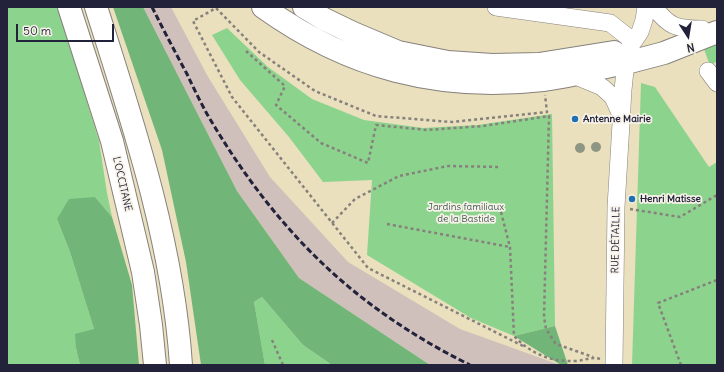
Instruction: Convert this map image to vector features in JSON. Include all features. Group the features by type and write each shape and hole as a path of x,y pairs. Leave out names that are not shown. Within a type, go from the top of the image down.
{"main road":[{"name":"L'OCCITANE","path":"69,7 116,156 143,272 151,324 155,365"},
{"path":"96,7 126,100 154,203 169,275 180,365"},
{"path":"263,7 312,39 349,56 397,72 448,82 496,84 543,80 573,75 629,52 712,29"},
{"path":"304,7 353,34 398,52 448,62 492,65 539,64 601,54 629,52"}],"street":[{"path":"496,7 610,23 619,28 629,52"},
{"path":"629,52 640,32 646,7"},
{"path":"654,7 666,20 683,29 712,29"},
{"name":"RUE DÉTAILLE","path":"614,364 616,207 621,116 629,52"},
{"name":"RUE DÉTAILLE","path":"573,75 602,87 613,97 621,116"}],"path":[{"path":"543,80 547,112 452,122 376,116 315,91 259,52 216,8 193,21 232,97 368,268 523,346 535,354 547,358 577,361 593,357"},
{"path":"246,51 285,86 276,106 321,144 368,163 376,125 427,130 484,126 549,116 544,317 546,329 556,344 614,364"},
{"path":"332,223 355,199 399,176 448,166 501,167"},
{"path":"616,207 680,217 717,195"},
{"path":"502,212 510,247 514,336 523,346"},
{"path":"386,224 510,247"},
{"path":"682,365 658,303 717,280"},
{"path":"272,340 283,365"}],"shaded area":[{"path":"143,7 171,7 207,75 270,177 348,262 460,329 560,365 430,365 299,278 237,191"}],"green space":[{"path":"7,7 58,7 99,141 112,217 95,197 57,219 70,252 94,329 76,348 80,365 7,365"},
{"path":"113,7 143,7 237,191 299,278 430,365 332,365 303,345 262,297 254,302 265,365 201,365 186,262 162,150"},
{"name":"Jardins familiaux de la Bastide","path":"227,28 268,67 312,99 364,120 423,128 478,125 552,114 555,326 514,336 471,318 367,255 372,180 323,182 289,137 240,80 212,35"},
{"path":"717,44 717,61 710,66 704,49"},
{"path":"641,83 655,87 709,167 717,162 717,365 632,365"},
{"path":"95,197 112,217 132,285 139,365 80,365 76,348 75,334 94,329 70,252 57,219 69,199"},
{"path":"262,297 303,345 332,365 265,365 254,302"},
{"path":"555,326 568,365 561,365 514,336"}],"railway":[{"path":"152,7 207,114 233,155 260,193 288,228 319,260 352,290 388,317 427,342 470,365"}],"place":[{"name":"Antenne Mairie","path":"575,119"},
{"name":"Henri Matisse","path":"632,199"}]}
